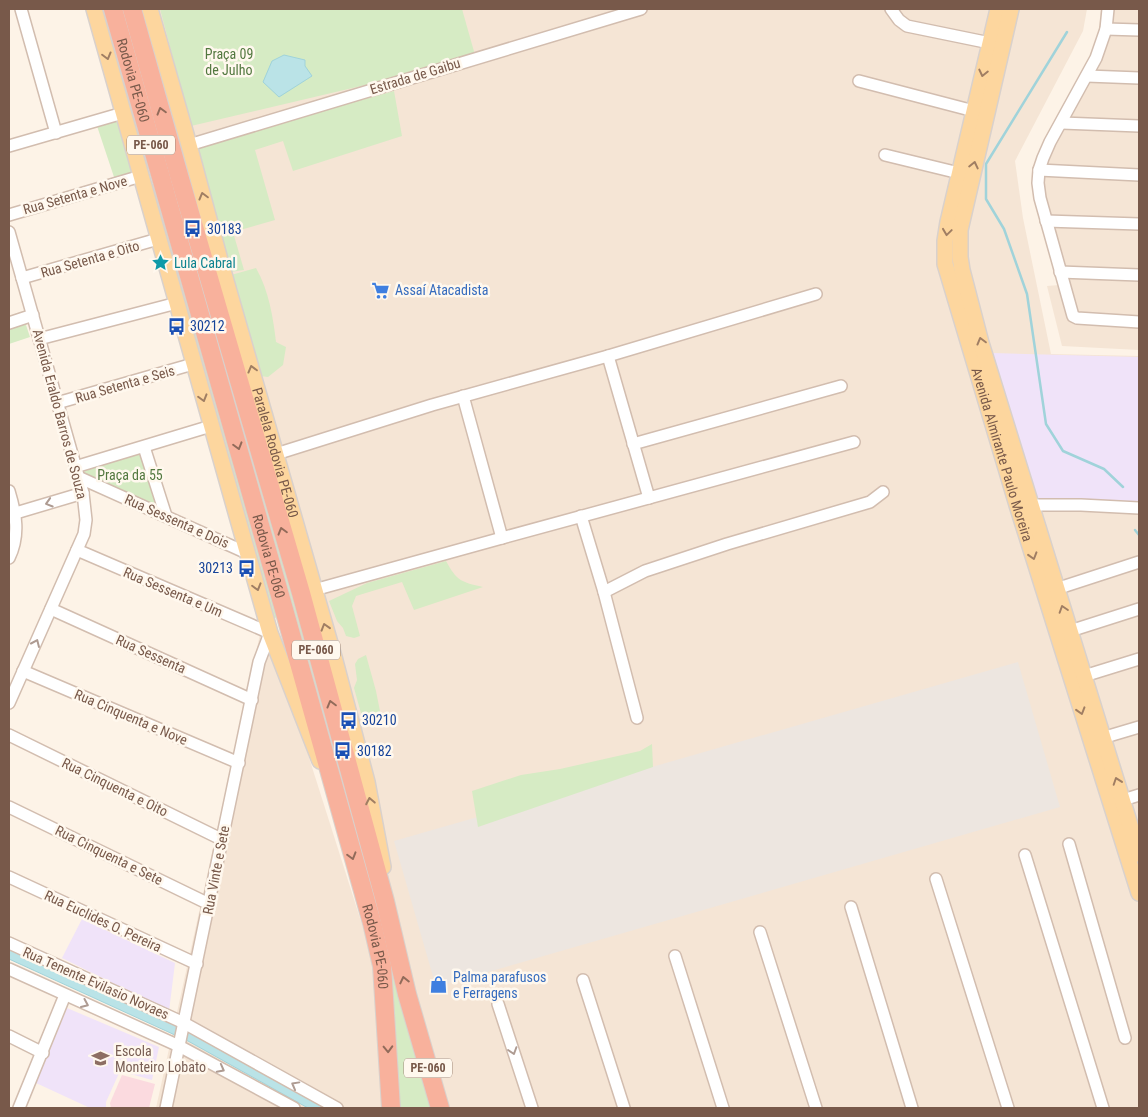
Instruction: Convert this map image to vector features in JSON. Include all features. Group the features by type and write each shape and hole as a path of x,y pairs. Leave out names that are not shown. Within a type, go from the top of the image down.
{"highway":[{"name":"Rodovia PE-060","path":"113,9 160,179 281,597 382,966 389,1106"},
{"name":"Rodovia PE-060","path":"132,9 301,593 385,901 437,1104"}],"main road":[{"name":"PE-060","path":"94,9 270,633 306,728 334,793"},
{"name":"Paralela Rodovia PE-060","path":"150,9 334,657 366,782 382,858 385,901"},
{"name":"Avenida Almirante Paulo Moreira","path":"998,9 948,222 946,264 1024,505 1139,893"},
{"name":"Avenida Almirante Paulo Moreira","path":"1011,9 962,217 960,257 1024,505 1070,631 1139,854"},
{"path":"141,176 150,179 160,179 178,172 188,155 189,145"}],"street":[{"path":"21,9 56,132"},
{"name":"Estrada de Gaibu","path":"189,145 640,9"},
{"path":"891,9 899,20 907,26 990,43"},
{"path":"1108,9 1106,29 1096,58 1043,158 1038,182 1040,198 1072,314 1075,318 1139,322"},
{"path":"1106,29 1139,30"},
{"path":"1087,76 1139,78"},
{"path":"860,81 974,111"},
{"path":"9,146 123,113"},
{"path":"1062,124 1139,126"},
{"path":"885,155 959,173"},
{"path":"1039,170 1139,174"},
{"name":"Rua Setenta e Nove","path":"9,215 141,176"},
{"path":"1046,221 1139,224"},
{"name":"Avenida Eraldo Barros de Souza","path":"9,232 83,493 86,528 9,703"},
{"name":"Rua Setenta e Oito","path":"22,278 158,239"},
{"path":"1060,272 1139,275"},
{"path":"276,454 463,396 608,356 816,294"},
{"path":"39,339 177,303"},
{"path":"9,323 33,315"},
{"path":"608,356 649,498"},
{"name":"Rua Setenta e Seis","path":"57,403 193,364"},
{"path":"633,444 841,386"},
{"path":"463,396 502,538"},
{"path":"77,472 144,447 211,426"},
{"path":"314,590 854,442"},
{"path":"144,447 166,516"},
{"name":"Rua Sessenta e Dois","path":"77,472 247,553"},
{"path":"9,491 16,538 9,558"},
{"path":"604,592 645,571 727,544 870,502 883,492"},
{"path":"12,514 83,493"},
{"path":"1024,505 1139,508"},
{"path":"581,516 604,592 637,718"},
{"name":"Rua Sessenta e Um","path":"77,550 270,633"},
{"path":"1056,589 1139,562"},
{"path":"1070,631 1139,608"},
{"name":"Rua Sessenta","path":"51,609 252,700"},
{"name":"Rua Vinte e Sete","path":"166,1108 197,964 221,839 260,662 270,633"},
{"path":"1084,676 1139,659"},
{"name":"Rua Cinquenta e Nove","path":"23,671 239,763"},
{"path":"1102,738 1139,727"},
{"name":"Rua Cinquenta e Oito","path":"9,735 221,839"},
{"path":"1123,800 1139,795"},
{"name":"Rua Cinquenta e Sete","path":"9,806 209,904"},
{"path":"1069,844 1125,1038"},
{"path":"1024,855 1103,1108"},
{"name":"Rua Euclides O. Pereira","path":"9,877 197,964"},
{"path":"936,879 1003,1106"},
{"path":"851,907 912,1108"},
{"path":"760,932 816,1108"},
{"name":"Rua Tenente Evilasio Novaes","path":"9,943 184,1025 337,1108"},
{"path":"675,956 723,1108"},
{"path":"9,970 179,1043 294,1108"},
{"path":"583,980 624,1108"},
{"path":"19,1108 65,995"},
{"path":"498,1004 532,1108"},
{"path":"9,1036 43,1052"}],"shaded area":[{"path":"130,9 998,9 945,241 1017,505 962,270 962,217 1008,9 1087,9 1083,31 1015,161 1023,218 1051,354 1139,356 1139,1108 441,1108"},
{"path":"1101,9 1139,9 1139,350 1062,346 1047,286 1059,285 1037,205 1043,148 1097,46"},
{"path":"993,353 1139,357 1139,502 1037,499"},
{"path":"264,616 373,959 395,1108 156,1108"},
{"path":"1018,662 1060,807 436,987 394,841"},
{"path":"82,919 175,963 169,1011 62,958"},
{"name":"Escola Monteiro Lobato","path":"67,1008 159,1047 152,1080 120,1071 106,1102 106,1108 90,1108 36,1083"},
{"path":"122,1075 155,1084 149,1108 111,1108 110,1103"}],"green space":[{"path":"101,9 108,9 153,166 146,168"},
{"name":"Praça 09 de Julho","path":"160,9 462,9 475,55 395,78 191,126"},
{"path":"394,91 402,136 293,171 283,141 255,150 275,220 233,232 244,270 230,272 192,147"},
{"path":"117,115 134,175 115,180 96,123"},
{"path":"174,178 337,756 430,1101 430,1108 397,1108 395,1029 385,955 165,182"},
{"path":"147,183 157,185 279,614 271,623"},
{"path":"256,268 267,295 276,342 286,347 283,365 268,377 260,376 231,275"},
{"path":"25,322 30,337 9,344 9,327"},
{"name":"Praça da 55","path":"142,450 163,511 80,473"},
{"path":"446,561 460,580 483,587 414,610 402,582 356,596 352,606 360,636 354,638 346,636 343,628 337,621 329,601 367,583"},
{"path":"366,655 382,721 364,724 354,688 357,680 355,664 358,659"},
{"path":"652,744 653,767 478,827 472,791 521,775 560,769 640,751"}],"water":[{"path":"284,55 305,60 305,66 312,76 279,97 263,82 272,61"},
{"path":"9,949 176,1025 325,1108 308,1108 188,1041 9,959"}],"waterway":[{"path":"1067,32 986,164 986,199 1004,229 1027,294 1046,424 1063,451 1104,469 1123,487"},
{"path":"1135,530 1139,535"}],"place":[{"name":"30183","path":"193,229"},
{"name":"Lula Cabral","path":"160,263"},
{"name":"Assaí Atacadista","path":"381,290"},
{"name":"30212","path":"176,326"},
{"name":"30213","path":"247,568"},
{"name":"30210","path":"348,720"},
{"name":"30182","path":"343,751"},
{"name":"Palma parafusos e Ferragens","path":"439,985"},
{"name":"Escola Monteiro Lobato","path":"101,1059"}]}
